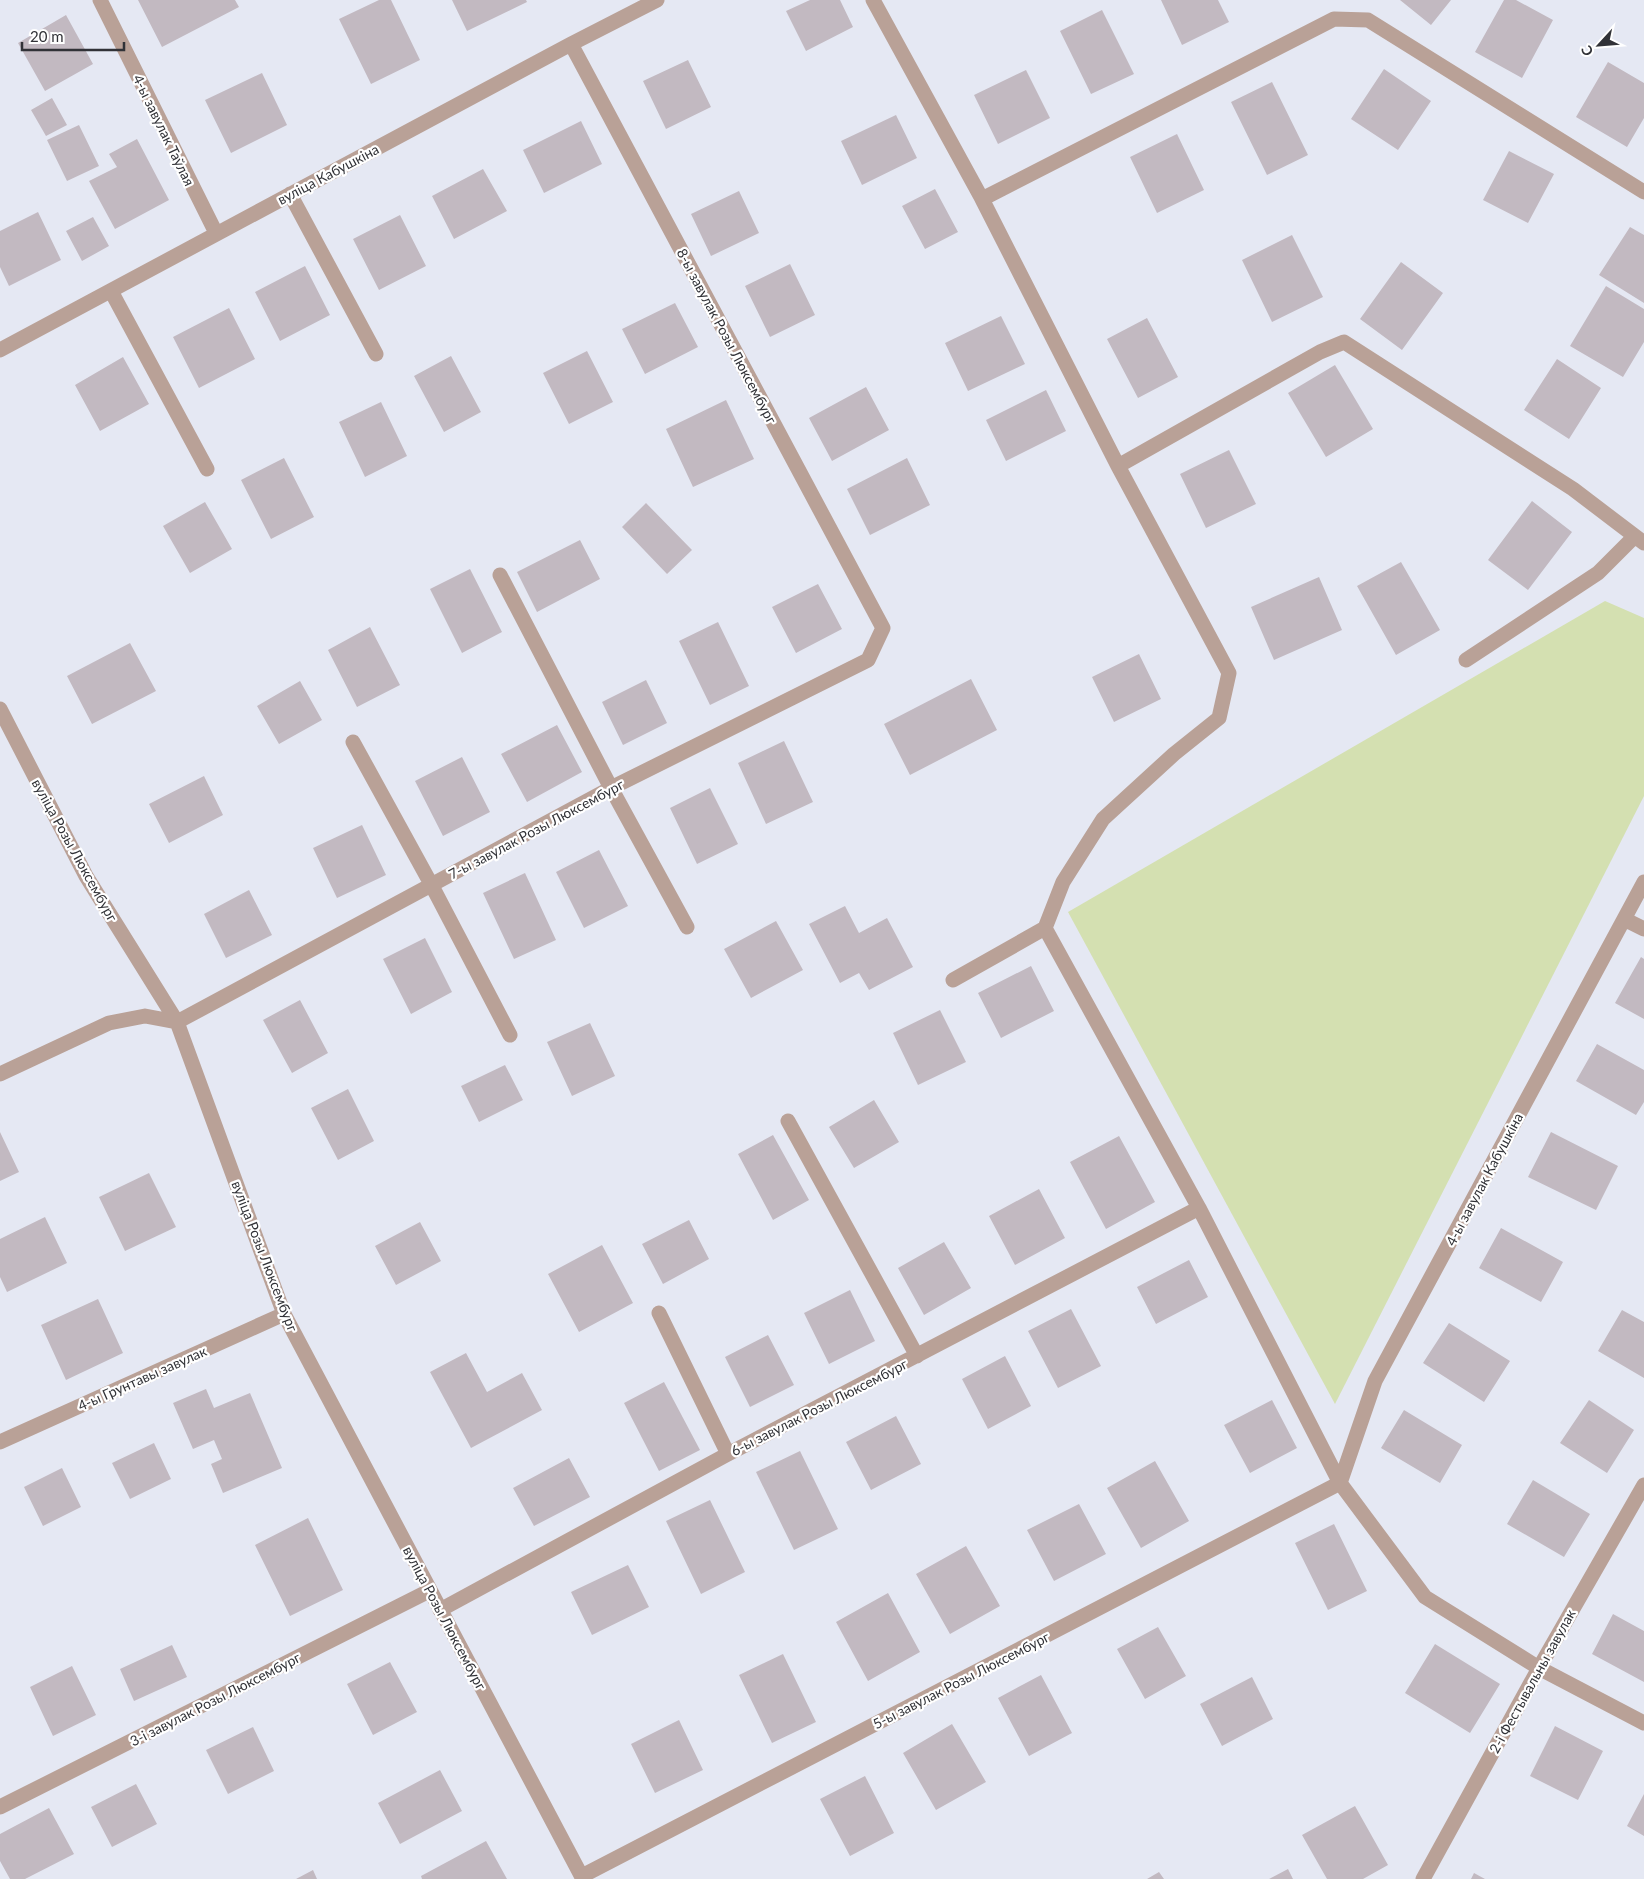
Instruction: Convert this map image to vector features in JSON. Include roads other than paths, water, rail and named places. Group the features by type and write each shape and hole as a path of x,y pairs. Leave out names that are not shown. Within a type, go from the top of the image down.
{"street":[{"name":"4-ы завулак Таўлая","path":"100,0 216,233"},
{"name":"вуліца Кабушкіна","path":"0,350 571,44 658,0"},
{"path":"873,0 982,199 1118,466 1229,673 1219,718 1174,754 1103,819 1063,882 1045,928 953,980"},
{"path":"982,199 1334,19 1368,20 1644,192"},
{"name":"8-ы завулак Розы Люксембург","path":"571,44 883,628"},
{"path":"290,194 376,354"},
{"path":"111,291 207,469"},
{"path":"1118,466 1320,352 1344,342 1573,489 1639,539 1598,573 1466,660"},
{"path":"500,575 686,927"},
{"name":"7-ы завулак Розы Люксембург","path":"177,1022 612,788 868,660 883,628"},
{"name":"вуліца Розы Люксембург","path":"0,709 86,876 177,1022 284,1314 582,1878"},
{"path":"353,742 431,884 510,1035"},
{"name":"4-ы завулак Кабушкіна","path":"1340,1483 1375,1382 1644,882"},
{"path":"1624,919 1644,929"},
{"path":"1045,928 1200,1208 1340,1483 1425,1597 1539,1668 1644,1723"},
{"path":"0,1074 109,1023 145,1016 177,1022"},
{"path":"788,1121 917,1356"},
{"name":"6-ы завулак Розы Люксембург","path":"440,1610 728,1454 1200,1208"},
{"path":"659,1313 728,1454"},
{"name":"4-ы Грунтавы завулак","path":"0,1442 284,1314"},
{"name":"5-ы завулак Розы Люксембург","path":"582,1878 1340,1483"},
{"name":"2-і Фестывальны завулак","path":"1423,1879 1539,1668 1644,1485"},
{"name":"3-і завулак Розы Люксембург","path":"0,1807 429,1591"}]}
